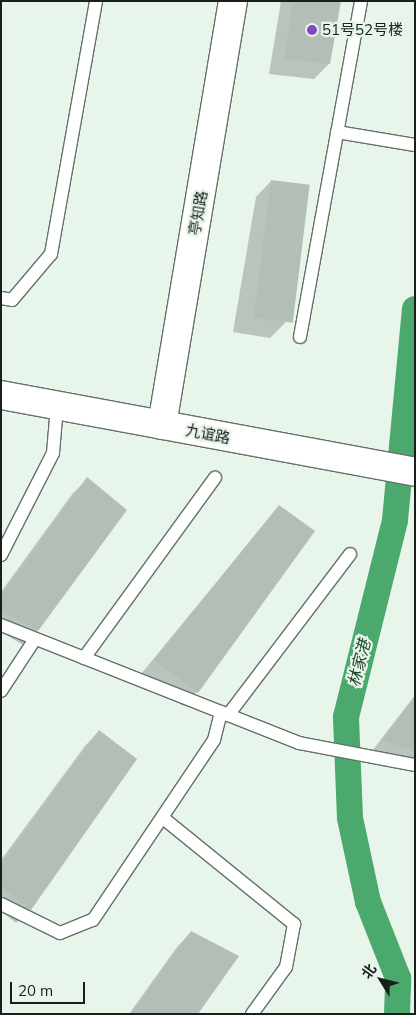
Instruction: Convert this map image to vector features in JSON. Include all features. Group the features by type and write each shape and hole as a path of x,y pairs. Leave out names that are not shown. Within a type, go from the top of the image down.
{"street":[{"name":"亭知路","path":"162,425 233,1"},
{"name":"九谊路","path":"1,395 415,472"}],"lane":[{"path":"1,298 12,300 51,254 96,1"},
{"path":"300,337 361,1"},
{"path":"336,132 415,145"},
{"path":"1,554 27,511 53,453 57,406"},
{"path":"84,658 215,478"},
{"path":"1,904 60,932 93,920 214,740 225,713 350,554"},
{"path":"1,625 309,745 415,765"},
{"path":"1,691 35,639"},
{"path":"163,818 294,924 286,967 252,1014"}],"building":[{"name":"51号52号楼","path":"293,1 341,1 330,64 284,59"},
{"path":"271,180 310,185 293,323 254,318"},
{"path":"87,477 127,510 38,631 1,610 1,596"},
{"path":"279,505 315,531 198,693 154,660"},
{"path":"415,697 415,751 382,741"},
{"path":"99,730 137,759 31,910 1,886 1,864"},
{"path":"191,931 239,956 198,1014 131,1014"}],"waterway":[{"name":"林家港","path":"397,1014 398,978 368,902 350,818 346,717 395,520 415,309"}],"place":[{"name":"51号52号楼","path":"312,30"}]}
